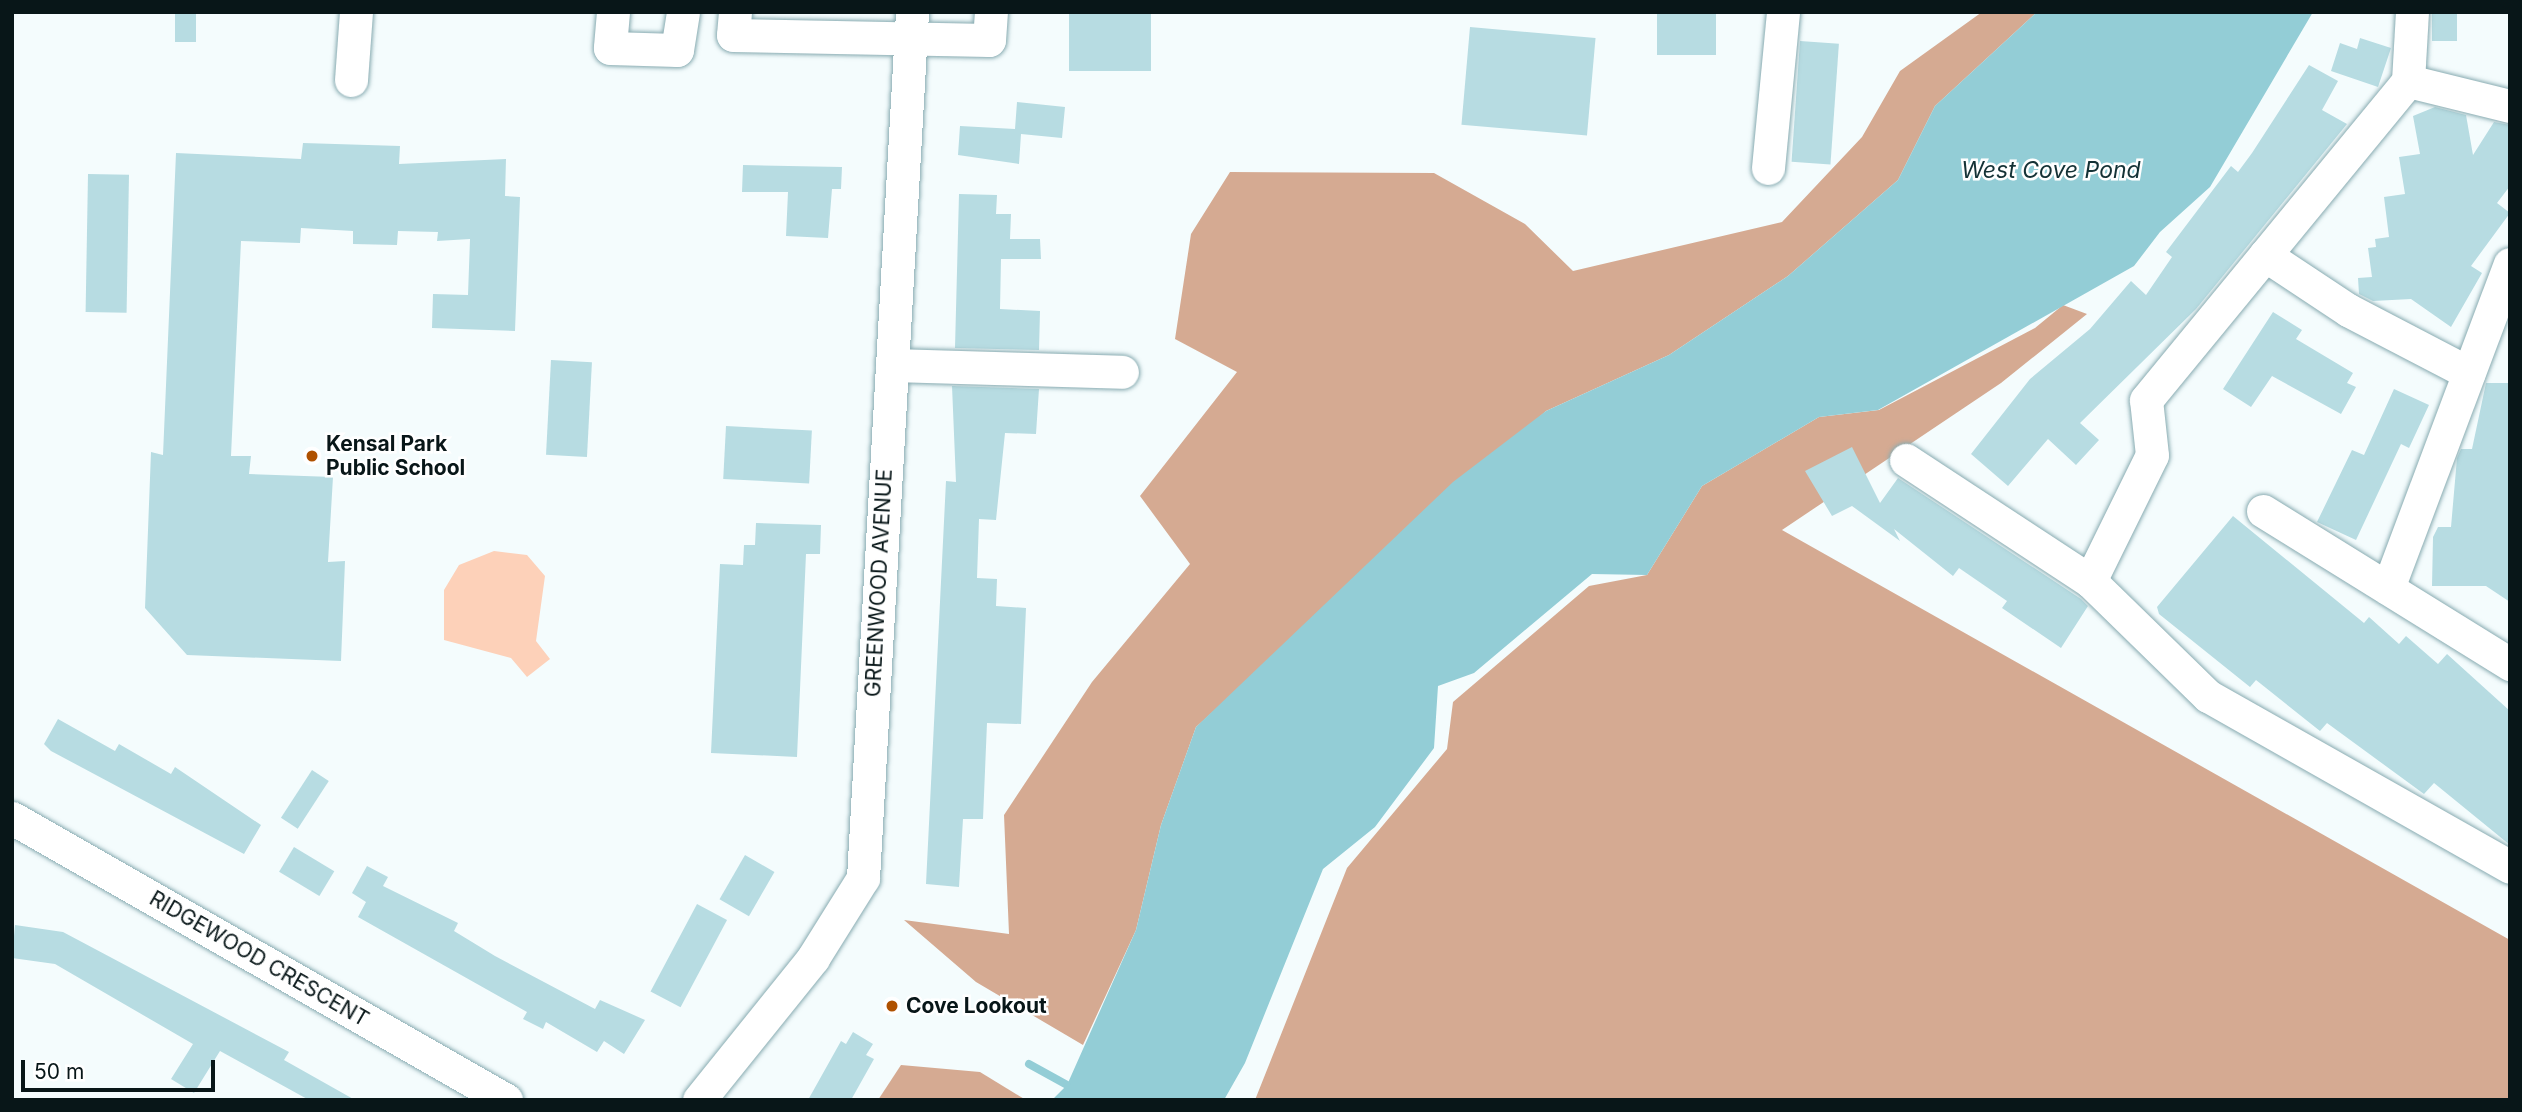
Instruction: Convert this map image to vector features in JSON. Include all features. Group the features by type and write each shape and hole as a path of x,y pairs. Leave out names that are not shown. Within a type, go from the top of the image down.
{"street":[{"path":"351,80 356,12"},
{"path":"613,12 610,48 677,50 683,12"},
{"path":"735,12 733,35 911,24 989,40 991,12"},
{"path":"1768,168 1783,12"},
{"path":"2090,581 2152,455 2146,400 2408,80 2412,12"},
{"name":"GREENWOOD AVENUE","path":"699,1100 813,958 863,878 911,24"},
{"path":"2408,80 2510,106"},
{"path":"2265,255 2348,310 2469,373"},
{"path":"2388,588 2510,264"},
{"path":"892,365 1122,372"},
{"path":"1906,460 2090,581 2208,696 2510,867"},
{"path":"2263,511 2510,664"},
{"name":"RIDGEWOOD CRESCENT","path":"12,818 506,1100"}],"shaded area":[{"path":"1982,12 2037,12 1935,106 1898,180 1788,276 1669,355 1546,411 1196,727 1161,825 1136,930 1083,1045 976,982 904,920 1009,934 1004,815 1092,682 1190,564 1140,496 1237,372 1175,339 1191,234 1230,172 1434,173 1525,224 1573,271 1782,222 1862,137 1900,71"},
{"path":"2063,305 2087,314 2001,383 1782,530 2510,940 2510,1100 1255,1100 1347,868 1447,749 1453,702 1589,586 1647,575 1702,486 1819,417 1879,410 2035,328"},
{"path":"494,551 527,555 545,576 536,641 550,659 527,677 511,658 444,640 444,590 459,565"},
{"path":"901,1065 980,1072 1026,1100 878,1100"}],"water":[{"name":"West Cove Pond","path":"2037,12 2313,12 2210,187 2160,232 2134,266 1878,410 1819,417 1702,486 1647,575 1592,574 1474,673 1438,686 1434,748 1375,827 1323,869 1245,1063 1224,1100 1052,1100 1067,1085 1136,930 1161,825 1196,727 1453,482 1546,411 1669,355 1788,276 1898,180 1935,106"}],"building":[{"path":"175,12 196,12 196,42 175,42"},
{"path":"1069,12 1151,12 1151,71 1069,71"},
{"path":"1657,12 1716,12 1716,55 1657,55"},
{"path":"2432,12 2457,12 2457,41 2432,41"},
{"path":"1470,27 1596,38 1587,136 1461,125"},
{"path":"2360,38 2391,48 2378,87 2331,71 2340,43 2357,49"},
{"path":"1800,41 1839,44 1830,164 1792,162"},
{"path":"2309,65 2338,81 2322,110 2347,124 2196,309 2080,423 2099,440 2076,465 2048,439 2008,486 1971,454 2030,379 2090,329 2131,281 2146,295 2172,257 2166,252 2231,166 2238,172"},
{"path":"1017,102 1065,107 1062,138 1021,134 1019,164 958,155 960,126 1015,129"},
{"path":"2435,107 2466,115 2473,155 2494,122 2510,125 2510,186 2497,203 2510,213 2471,266 2482,273 2451,327 2411,299 2373,301 2359,294 2358,278 2372,277 2368,248 2376,247 2375,239 2389,237 2384,197 2405,194 2399,157 2420,154 2413,116"},
{"path":"303,143 400,146 399,164 506,159 505,196 520,197 515,331 432,328 433,294 468,295 470,239 437,241 438,232 398,231 397,245 353,244 353,231 301,228 300,243 241,241 231,456 251,456 249,474 333,477 328,562 345,561 341,661 187,655 145,608 151,452 163,455 176,153 301,159"},
{"path":"743,165 842,167 841,189 832,189 828,238 786,236 788,192 742,192"},
{"path":"88,174 129,175 127,313 86,312"},
{"path":"959,194 997,195 996,214 1011,214 1010,239 1040,239 1041,259 1001,259 1000,309 1040,311 1039,350 955,348"},
{"path":"2273,312 2302,330 2296,339 2353,373 2347,383 2356,387 2341,414 2272,376 2251,407 2223,389"},
{"path":"551,360 592,362 587,457 546,455"},
{"path":"2486,383 2510,383 2510,602 2486,586 2432,586 2433,537 2438,527 2451,527 2457,458 2461,449 2472,449"},
{"path":"952,386 1039,389 1036,434 1005,433 996,520 979,519 977,578 997,579 996,606 1026,608 1021,724 987,723 983,819 963,819 959,887 926,884 946,481 956,482"},
{"path":"2394,389 2429,405 2409,448 2401,444 2356,540 2317,522 2352,450 2364,455"},
{"path":"726,426 812,431 809,483 723,479"},
{"path":"1852,447 1880,503 1898,478 2081,599 2088,606 2061,648 2002,608 2007,601 1959,568 1953,576 1894,529 1900,541 1852,506 1832,516 1805,471"},
{"path":"2233,516 2364,623 2369,617 2399,644 2406,636 2438,664 2447,654 2510,711 2510,845 2434,783 2424,794 2327,723 2320,731 2256,680 2250,687 2159,614 2157,607"},
{"path":"756,523 821,525 820,554 806,554 797,757 711,753 720,564 743,565 744,545 755,545"},
{"path":"58,719 115,751 119,744 171,774 175,767 261,825 244,854 51,751 44,744"},
{"path":"312,770 329,781 298,829 281,818"},
{"path":"294,847 334,871 319,896 279,872"},
{"path":"745,855 774,872 749,916 720,899"},
{"path":"367,866 388,877 383,886 458,923 454,931 495,956 595,1009 600,1000 645,1020 624,1054 604,1041 597,1052 546,1022 543,1029 523,1019 527,1012 358,917 366,902 352,893"},
{"path":"697,904 727,920 681,1007 651,991"},
{"path":"15,925 63,932 289,1052 284,1060 355,1100 309,1100 220,1051 194,1093 171,1079 193,1044 55,964 12,958"},
{"path":"853,1032 873,1044 866,1055 874,1059 851,1100 808,1100 841,1041 846,1044"}],"waterway":[{"path":"1029,1064 1067,1085"}],"place":[{"name":"Kensal Park Public School","path":"312,456"},
{"name":"Cove Lookout","path":"892,1006"}]}
